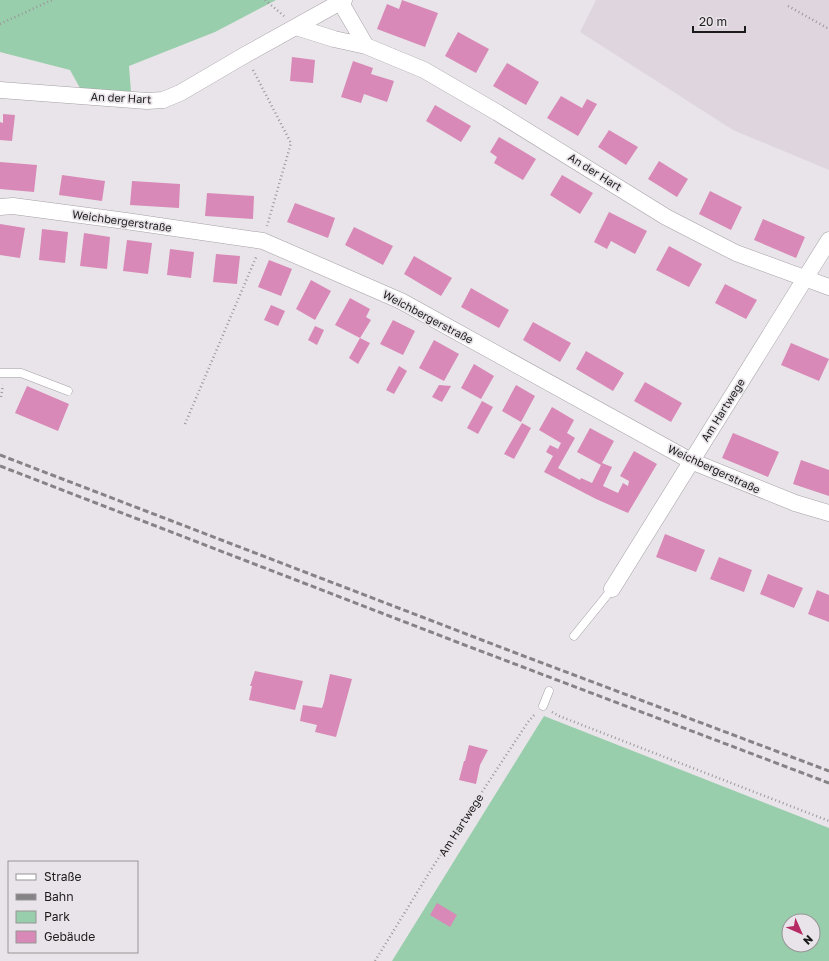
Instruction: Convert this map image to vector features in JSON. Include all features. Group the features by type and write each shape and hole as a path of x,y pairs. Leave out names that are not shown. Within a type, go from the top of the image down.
{"street":[{"name":"An der Hart","path":"0,90 147,101 163,100 180,93 343,1 366,46"},
{"name":"An der Hart","path":"296,27 334,39 366,46 424,70 498,113 673,220 736,253 829,287"},
{"name":"Weichbergerstraße","path":"0,207 13,206 263,241 401,301 692,461 781,498 829,513"},
{"name":"Am Hartwege","path":"612,589 829,240"}],"lane":[{"path":"0,373 21,373 68,390"},
{"name":"Am Hartwege","path":"574,636 612,589"},
{"path":"543,706 550,691"}],"path":[{"path":"0,24 52,0"},
{"path":"265,0 296,27"},
{"path":"788,6 829,29"},
{"path":"543,706 559,716 829,821"},
{"name":"Am Hartwege","path":"375,961 434,865 528,722 543,706"}],"shaded area":[{"path":"596,0 829,0 829,170 733,130 580,32"}],"green space":[{"path":"0,0 276,0 215,32 129,66 131,92 80,88 70,70 0,52"},
{"path":"544,716 829,828 829,961 392,961"}],"building":[{"path":"402,0 438,13 425,47 377,29 387,4 399,9"},
{"path":"458,32 489,49 476,73 445,56"},
{"path":"292,57 315,60 313,83 290,81"},
{"path":"353,61 373,68 371,74 394,81 387,102 364,94 361,103 341,97"},
{"path":"507,63 539,82 526,105 493,86"},
{"path":"561,96 582,108 587,99 597,104 578,136 547,118"},
{"path":"435,105 471,126 461,142 426,121"},
{"path":"3,114 15,115 12,141 0,140 0,122 3,123"},
{"path":"609,130 638,147 626,165 598,147"},
{"path":"499,137 536,159 523,180 494,163 497,157 490,152"},
{"path":"659,161 688,179 677,197 648,179"},
{"path":"0,162 37,165 34,192 0,189"},
{"path":"62,175 105,181 102,201 59,195"},
{"path":"562,175 593,193 580,214 550,195"},
{"path":"132,181 180,184 179,208 130,205"},
{"path":"710,191 742,207 731,230 699,214"},
{"path":"207,193 254,196 253,219 205,216"},
{"path":"295,203 335,218 328,238 287,222"},
{"path":"609,212 647,231 635,254 611,241 607,249 594,242"},
{"path":"763,219 805,237 796,258 754,240"},
{"path":"0,224 25,228 20,258 0,255"},
{"path":"354,227 393,246 383,265 345,245"},
{"path":"42,229 68,232 65,263 39,260"},
{"path":"84,233 110,237 107,269 80,266"},
{"path":"127,240 152,243 148,274 123,271"},
{"path":"669,246 702,264 689,287 656,270"},
{"path":"170,249 194,252 191,278 167,275"},
{"path":"216,254 240,256 237,284 213,282"},
{"path":"414,256 452,278 441,296 404,274"},
{"path":"269,260 292,269 281,296 258,287"},
{"path":"311,280 331,291 315,320 296,309"},
{"path":"725,284 757,300 746,319 715,303"},
{"path":"471,288 509,310 499,328 461,307"},
{"path":"350,298 370,309 366,317 371,320 360,338 335,325"},
{"path":"271,305 285,311 278,326 264,320"},
{"path":"393,320 415,331 403,355 380,344"},
{"path":"533,322 571,343 560,362 523,340"},
{"path":"315,326 324,330 317,345 308,340"},
{"path":"360,338 370,343 358,364 349,358"},
{"path":"434,340 459,354 444,381 419,368"},
{"path":"791,343 829,359 819,381 781,365"},
{"path":"586,351 624,373 613,391 576,369"},
{"path":"474,364 494,376 481,399 461,388"},
{"path":"399,366 407,371 394,394 386,390"},
{"path":"645,382 682,403 671,422 634,401"},
{"path":"439,385 451,386 442,402 432,397"},
{"path":"516,385 535,396 521,422 502,411"},
{"path":"27,386 69,404 58,431 15,413"},
{"path":"482,401 493,407 478,434 467,428"},
{"path":"552,407 574,420 567,433 575,438 558,468 580,480 581,478 592,483 601,465 577,452 590,428 614,441 602,463 612,467 603,486 618,493 623,483 628,486 629,481 620,476 634,451 657,464 628,513 596,499 544,472 553,456 546,452 550,445 558,449 561,443 539,430"},
{"path":"522,423 531,428 514,459 504,454"},
{"path":"733,433 779,452 768,477 722,458"},
{"path":"801,460 829,470 829,496 793,484"},
{"path":"665,534 705,550 696,572 656,557"},
{"path":"719,557 752,570 744,592 710,579"},
{"path":"768,574 803,588 794,608 760,594"},
{"path":"817,590 829,595 829,622 808,614"},
{"path":"255,671 303,681 295,710 249,700 252,686 250,686"},
{"path":"330,674 352,679 336,737 315,732 317,725 300,721 303,705 322,708"},
{"path":"469,745 488,750 480,765 476,784 459,780"},
{"path":"437,903 457,915 450,927 430,915"}],"railway":[{"path":"0,455 521,655 829,771"},
{"path":"0,466 462,644 829,783"}]}
